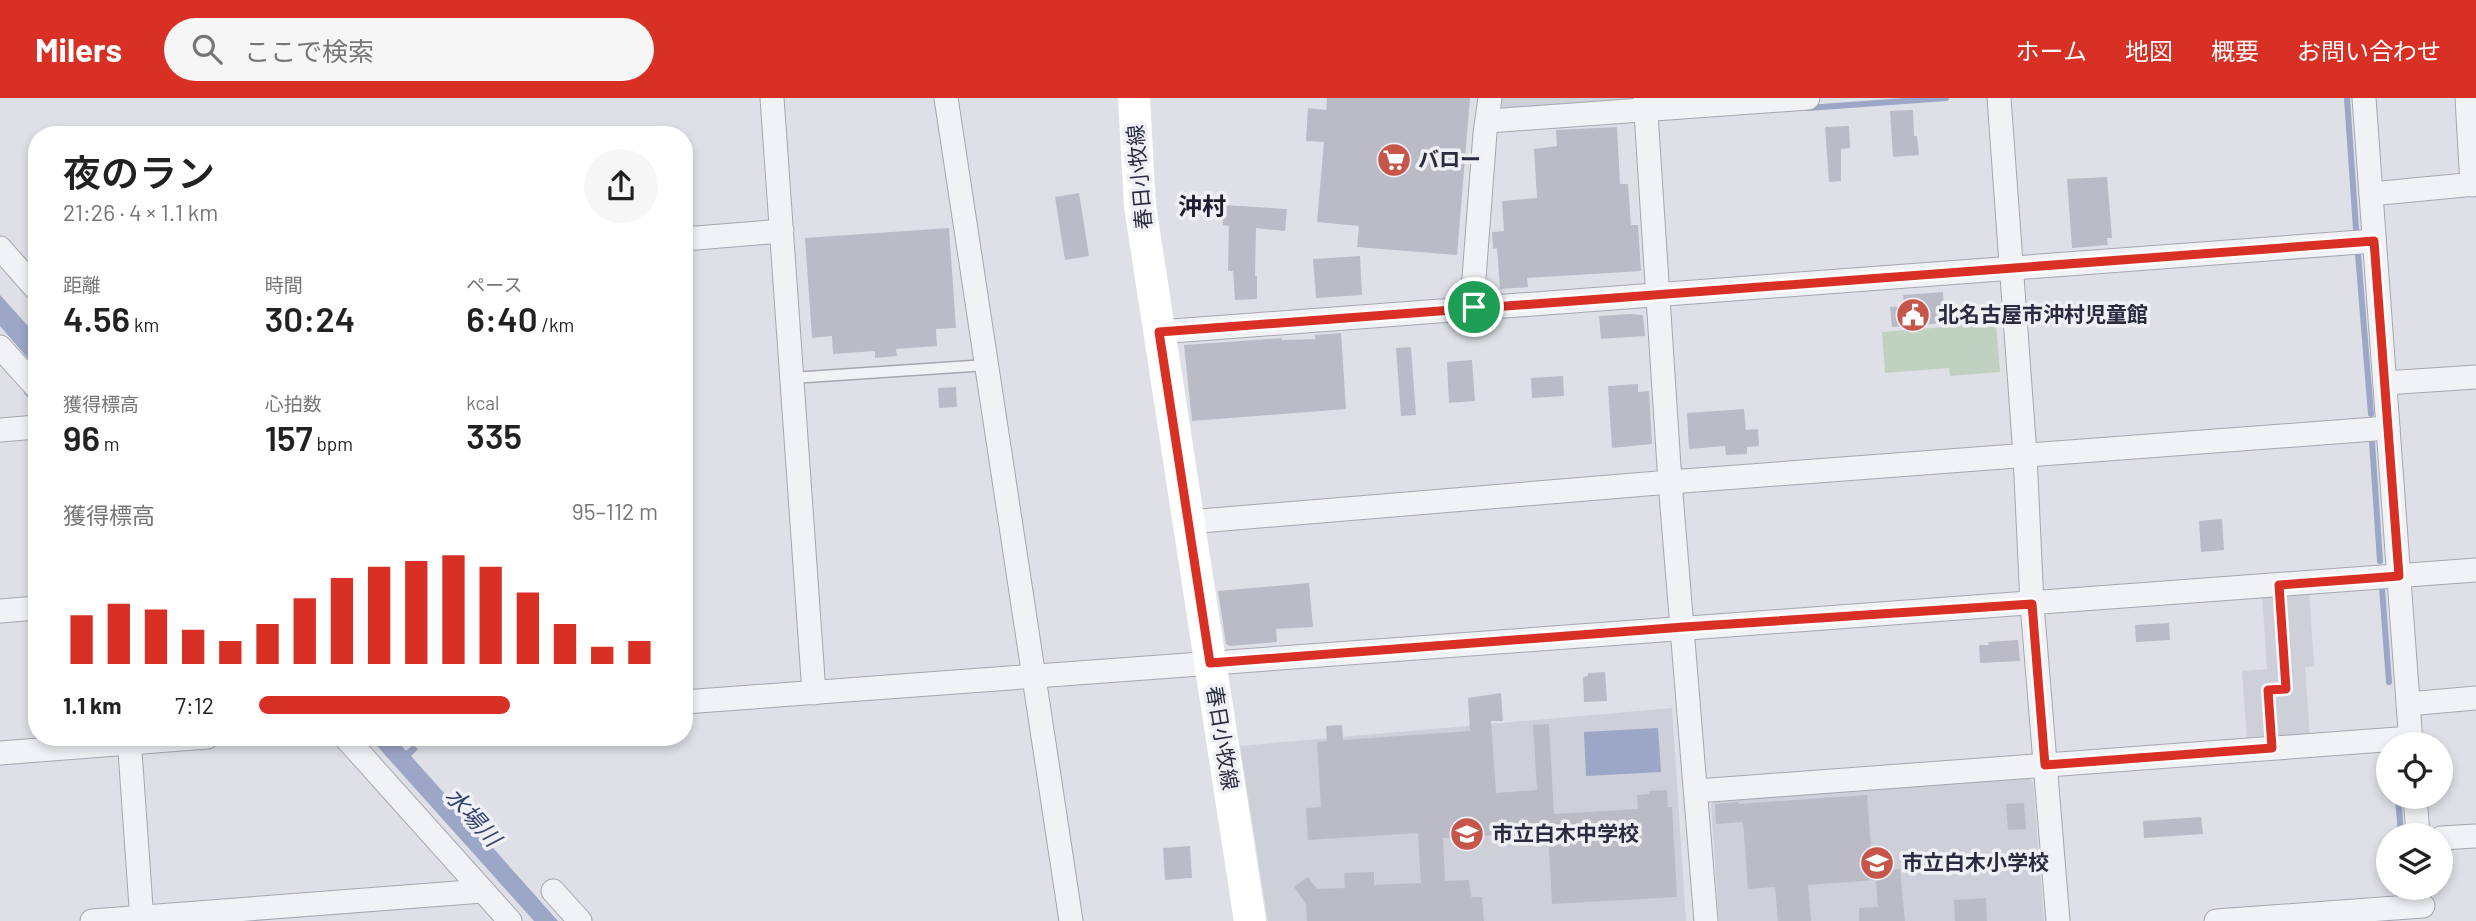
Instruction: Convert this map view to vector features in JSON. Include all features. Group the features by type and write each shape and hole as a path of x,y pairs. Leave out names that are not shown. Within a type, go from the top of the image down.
{"main road":[{"name":"春日小牧線","path":"1134,98 1140,206 1250,921"}],"street":[{"path":"772,98 814,693"},
{"path":"946,98 1072,921"},
{"path":"1474,307 1485,133 1489,121 1490,98"},
{"path":"1489,121 1646,104 1808,98"},
{"path":"1999,98 2025,455 2032,604 2058,921"},
{"path":"2364,98 2410,732"},
{"path":"2371,194 2474,185 2466,98"},
{"path":"1646,104 1670,482 1684,627 1706,921"},
{"path":"693,238 782,231"},
{"path":"1159,332 2374,241"},
{"path":"0,248 28,280"},
{"path":"0,347 28,378"},
{"path":"2385,383 2476,377"},
{"path":"0,430 28,428"},
{"path":"1188,522 1670,482 2388,428"},
{"path":"693,701 2476,570"},
{"path":"0,611 28,609"},
{"path":"2408,704 2476,698"},
{"path":"1697,791 2272,748 2376,743"},
{"path":"0,753 69,746"},
{"path":"129,746 142,919"},
{"path":"353,746 510,921"},
{"path":"2453,837 2476,836"},
{"path":"92,921 483,891"},
{"path":"553,891 580,921"},
{"path":"2216,921 2423,905"}],"lane":[{"path":"792,378 987,365"},
{"path":"2272,748 2268,690 2286,689 2279,585"}],"shaded area":[{"path":"1501,98 1630,98 1627,102 1506,113"},
{"path":"2309,590 2314,666 2305,667 2310,736 2247,740 2242,671 2267,669 2262,593"},
{"name":"市立白木中学校","path":"1672,708 1686,921 1268,921 1240,746"},
{"name":"市立白木小学校","path":"2029,779 2033,782 2044,921 1719,921 1711,805 1716,799"}],"green space":[{"path":"1996,323 2000,372 1950,376 1949,368 1885,373 1882,332"}],"water":[{"path":"0,295 28,326 28,359 0,326"},
{"path":"1658,728 1661,772 1586,776 1584,732"},
{"path":"377,746 402,746 406,751 412,746 418,749 411,756 558,921 534,921"}],"building":[{"name":"バロー","path":"1327,98 1470,98 1457,255 1357,247 1359,226 1317,222 1324,142 1306,141 1308,108 1326,110"},
{"path":"1913,110 1914,136 1917,136 1919,155 1893,157 1890,111"},
{"path":"1849,126 1850,148 1841,149 1841,181 1829,182 1825,127"},
{"path":"1617,127 1620,184 1628,184 1631,225 1638,225 1641,271 1527,278 1528,287 1500,289 1497,248 1493,249 1492,232 1504,231 1502,201 1537,198 1534,149 1557,146 1556,130"},
{"path":"2107,177 2112,238 2107,238 2108,245 2072,248 2067,179"},
{"path":"1079,193 1089,256 1065,260 1055,197"},
{"path":"1223,205 1287,209 1285,231 1256,228 1257,299 1235,300 1233,271 1228,271 1229,226 1223,225"},
{"path":"949,228 956,328 936,329 937,346 896,349 897,356 875,358 875,351 833,354 832,336 812,338 805,238"},
{"path":"1360,256 1362,295 1316,298 1313,259"},
{"path":"1943,292 1944,323 1892,327 1890,307 1904,306 1903,295"},
{"path":"1643,315 1645,336 1601,339 1599,316"},
{"path":"1341,333 1346,409 1192,421 1184,345 1282,338 1315,339 1315,335"},
{"path":"1411,347 1416,415 1401,416 1396,348"},
{"path":"1472,360 1475,401 1449,403 1447,362"},
{"path":"1563,376 1564,396 1532,398 1531,378"},
{"path":"1638,384 1638,392 1649,391 1652,444 1612,448 1608,386"},
{"path":"956,387 957,407 939,408 938,388"},
{"path":"1744,409 1746,430 1758,429 1759,446 1747,447 1747,454 1726,455 1725,446 1689,449 1687,413"},
{"path":"2222,519 2224,550 2201,552 2199,521"},
{"path":"1309,583 1313,627 1276,629 1277,642 1230,646 1226,644 1218,591"},
{"path":"2169,623 2170,640 2136,642 2135,625"},
{"path":"2018,640 2020,661 1980,663 1979,645"},
{"path":"1605,672 1607,701 1584,702 1583,677 1588,676 1588,673"},
{"path":"1501,693 1503,721 1491,721 1496,793 1537,790 1533,725 1549,724 1554,814 1638,809 1637,795 1667,790 1668,807 1672,807 1677,897 1552,904 1548,832 1443,838 1445,881 1469,880 1471,897 1482,897 1484,921 1307,921 1306,904 1294,887 1308,877 1317,889 1345,888 1344,873 1374,872 1374,885 1421,883 1418,833 1308,840 1306,808 1321,807 1317,742 1327,741 1326,726 1342,725 1343,740 1470,731 1468,698"},
{"path":"1867,795 1872,860 1885,859 1886,870 1900,869 1905,921 1859,921 1859,908 1878,907 1876,880 1808,885 1811,921 1778,921 1775,887 1748,889 1743,822 1716,824 1715,804"},
{"path":"2024,803 2026,829 2008,830 2006,804"},
{"path":"2201,817 2203,834 2144,838 2143,821"},
{"path":"1190,846 1192,878 1165,880 1163,848"},
{"path":"1986,898 1987,921 1955,921 1954,900"}],"waterway":[{"path":"1808,108 1946,98"},
{"path":"2347,98 2356,229"},
{"path":"2358,254 2371,414"},
{"path":"2372,442 2380,561"},
{"path":"2382,588 2389,682"},
{"path":"2399,809 2400,823"}],"place":[{"name":"バロー","path":"1394,160"},
{"name":"北名古屋市沖村児童館","path":"1913,315"},
{"name":"市立白木中学校","path":"1467,834"},
{"name":"市立白木小学校","path":"1877,863"}],"district":[{"name":"沖村","path":"1202,207"}],"route":[{"path":"2374,241 2399,576 2279,585 2286,689 2268,690 2272,748 2045,765 2032,604 1210,663 1159,332 1474,307 2374,241"}],"water label":[{"name":"水場川","path":"473,817"}]}
